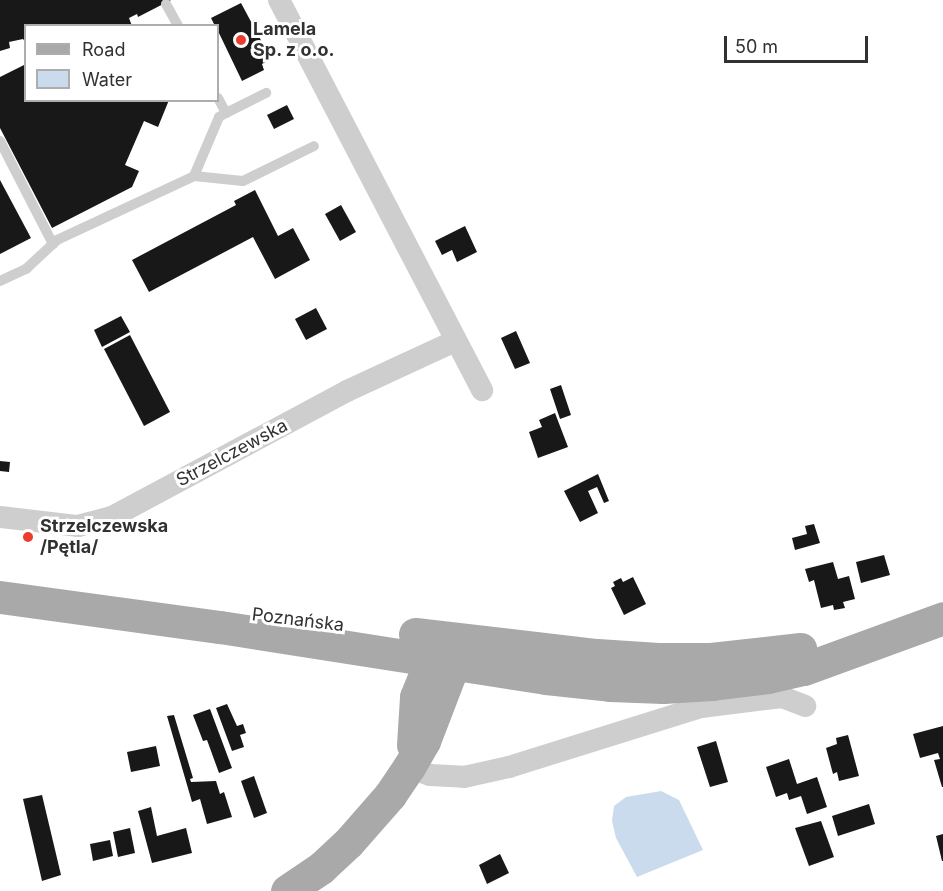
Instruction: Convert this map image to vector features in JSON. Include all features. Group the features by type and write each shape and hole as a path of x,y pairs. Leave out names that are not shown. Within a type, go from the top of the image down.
{"main road":[{"name":"Poznańska","path":"0,579 431,666 609,685 663,687 712,684 804,669 830,661 883,638"},
{"name":"Poznańska","path":"0,597 378,651 431,666 597,655 711,659 770,654 883,638"},
{"path":"883,638 943,618"},
{"path":"411,763 431,666"},
{"path":"287,891 321,868 348,843 390,795 411,763 424,741 431,666"}],"street":[{"path":"279,0 482,390"},
{"name":"Strzelczewska","path":"0,517 78,526 112,517 347,392 455,341"},
{"path":"411,763 430,775 464,777 509,767 701,707 782,697 805,706"}],"lane":[{"path":"166,4 177,24"},
{"path":"194,176 219,117 266,93"},
{"path":"219,100 226,113"},
{"path":"0,141 53,244"},
{"path":"0,281 26,269 53,244 194,176 243,181 314,146"}],"water":[{"path":"661,791 679,800 703,850 637,877 616,838 612,821 614,806 626,797"}],"building":[{"path":"0,0 171,0 138,17 137,14 129,18 131,24 24,24 24,40 9,42 10,48 0,51"},
{"name":"Lamela Sp. z o.o.","path":"241,3 271,59 262,64 264,70 242,81 219,33 219,24 214,24 211,18"},
{"path":"24,65 24,102 168,102 158,127 144,121 125,165 139,171 132,187 52,228 0,128 0,77"},
{"path":"287,105 294,119 274,129 267,115"},
{"path":"0,180 31,238 0,254"},
{"path":"255,190 278,236 293,228 310,260 275,279 253,237 149,292 132,260 236,205 234,201"},
{"path":"341,205 356,232 340,241 325,214"},
{"path":"465,226 477,252 457,262 452,250 442,255 435,241"},
{"path":"316,308 327,329 306,340 295,319"},
{"path":"121,316 130,332 102,347 94,330"},
{"path":"516,331 530,363 515,369 501,338"},
{"path":"130,335 170,412 144,426 104,349"},
{"path":"561,385 571,415 560,419 550,389"},
{"path":"555,413 568,447 538,458 529,432 542,427 539,420"},
{"path":"0,461 10,462 9,472 0,471"},
{"path":"598,474 609,501 604,503 597,487 588,491 598,513 580,522 564,491"},
{"path":"814,524 820,543 795,550 792,538 807,534 805,526"},
{"path":"884,555 890,575 861,583 856,562"},
{"path":"833,562 838,579 849,576 855,599 843,602 845,608 834,610 833,605 821,608 814,580 809,582 805,569"},
{"path":"633,577 646,604 624,615 611,588 615,586 613,582 621,578 623,582"},
{"path":"227,704 237,726 243,724 246,733 240,735 244,747 232,751 216,708"},
{"path":"210,709 232,768 219,773 207,740 203,741 193,715"},
{"path":"174,715 193,778 190,779 191,782 216,781 220,794 224,792 232,817 207,824 200,799 192,802 167,716"},
{"path":"943,726 942,787 934,760 940,759 938,753 920,758 913,734"},
{"path":"848,735 859,776 839,781 837,772 833,774 826,748 837,744 836,738"},
{"path":"716,741 728,782 710,787 697,747"},
{"path":"156,746 160,766 131,772 127,752"},
{"path":"789,759 797,784 817,777 827,807 807,814 801,796 789,800 787,793 776,797 766,767"},
{"path":"254,776 267,813 254,818 241,781"},
{"path":"42,795 61,875 42,881 23,799"},
{"path":"869,804 875,824 838,836 832,816"},
{"path":"151,807 157,836 186,828 192,853 152,863 138,811"},
{"path":"821,821 834,857 809,866 795,828"},
{"path":"130,828 135,853 118,857 113,832"},
{"path":"943,834 943,861 942,861 936,836"},
{"path":"110,840 113,856 93,861 90,844"},
{"path":"500,854 509,873 487,884 479,865"}],"place":[{"name":"Lamela Sp. z o.o.","path":"241,40"},
{"name":"Strzelczewska /Pętla/","path":"28,537"}]}
